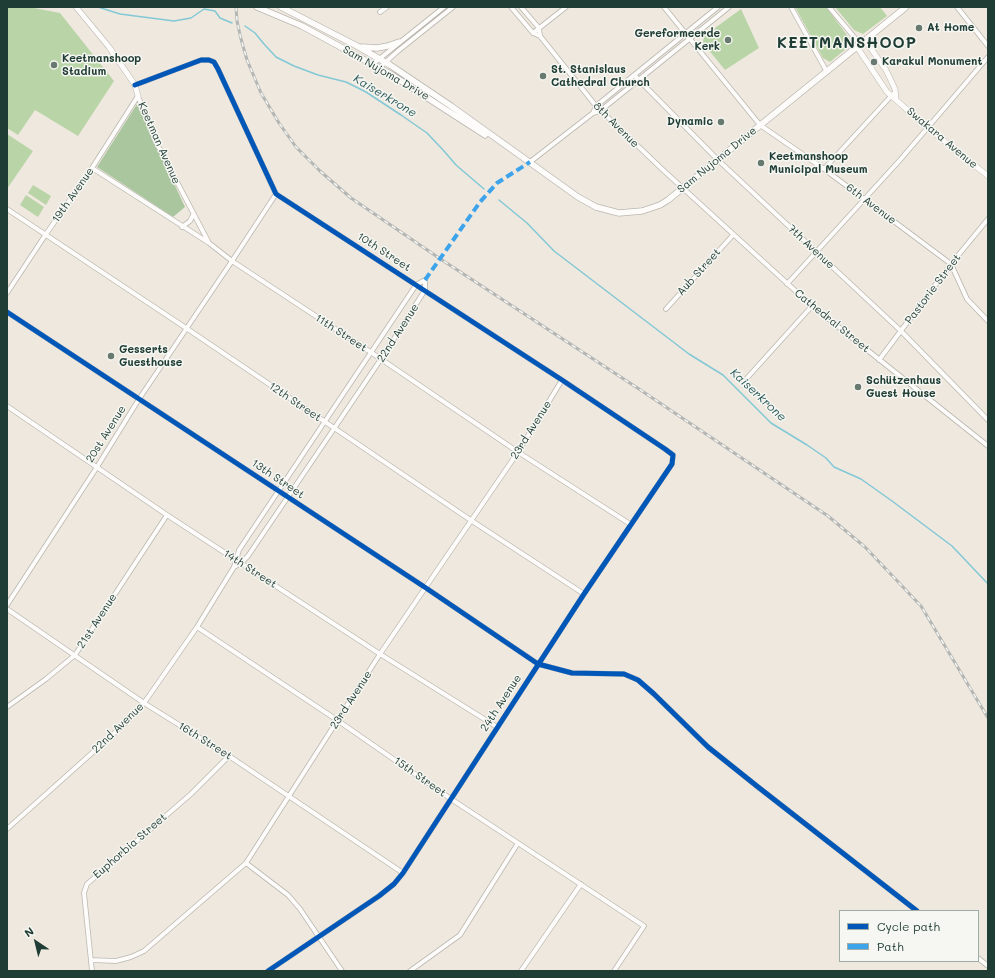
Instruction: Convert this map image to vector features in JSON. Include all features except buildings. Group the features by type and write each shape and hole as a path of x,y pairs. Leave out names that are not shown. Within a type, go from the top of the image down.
{"main road":[{"name":"Sam Nujoma Drive","path":"257,7 302,26 373,64 510,149"},
{"name":"Sam Nujoma Drive","path":"281,7 358,46 385,62 451,106 578,197 596,207 612,212 633,212 651,208 668,200 906,7"},
{"path":"358,46 377,48 399,42"}],"street":[{"name":"Keetman Avenue","path":"76,7 109,47 134,85 156,142 209,243"},
{"path":"380,12 386,7"},
{"path":"373,64 444,7"},
{"path":"379,68 453,7"},
{"name":"8th Avenue","path":"511,7 533,33 540,36 600,111 682,188"},
{"path":"522,7 539,28 540,36"},
{"path":"533,33 566,7"},
{"name":"6th Avenue","path":"664,7 760,125 824,169 951,264 967,299 988,321"},
{"path":"593,113 596,106 718,7"},
{"path":"530,162 593,113 600,111 729,7"},
{"path":"791,7 827,72"},
{"path":"829,7 860,44"},
{"path":"956,7 988,46"},
{"name":"Swakara Avenue","path":"860,44 886,70 891,80 894,95"},
{"name":"Swakara Avenue","path":"860,44 887,92 894,95 928,128 988,176"},
{"path":"787,284 928,128 988,57"},
{"path":"134,85 201,60 214,62 276,194"},
{"name":"7th Avenue","path":"634,75 718,160 901,331 988,420"},
{"path":"824,169 894,95"},
{"name":"19th Avenue","path":"7,293 92,168 138,96"},
{"name":"11th Street","path":"92,168 209,243 232,261 381,359 518,452 630,524"},
{"name":"Cathedral Street","path":"682,188 812,306 988,446"},
{"name":"20st Avenue","path":"7,606 139,399 276,194"},
{"name":"10th Street","path":"276,194 562,380 673,455"},
{"name":"12th Street","path":"7,209 472,521 584,594"},
{"path":"182,227 190,221 193,215"},
{"name":"Pastorie Street","path":"879,360 951,264 988,219"},
{"name":"Aub Street","path":"666,309 733,235"},
{"path":"416,285 425,280 425,290"},
{"name":"22nd Avenue","path":"7,830 130,718 144,703 197,627 234,567 239,550 416,285"},
{"name":"22nd Avenue","path":"234,567 248,556 381,359 425,290"},
{"path":"747,378 812,306"},
{"name":"13th Street","path":"7,312 287,498 426,588 538,664 572,673 589,675 611,673 624,674 638,680 708,747 916,910"},
{"name":"23rd Avenue","path":"91,960 116,961 131,957 144,951 246,863 380,654 518,452 562,380"},
{"name":"14th Street","path":"7,406 167,515 380,654 497,727"},
{"name":"24th Avenue","path":"268,971 379,896 394,884 403,873 630,524 672,464 673,455"},
{"name":"21st Avenue","path":"7,707 75,655 167,515"},
{"name":"16th Street","path":"7,609 144,703 230,756 403,873"},
{"name":"15th Street","path":"197,627 337,720 451,799 644,926 614,971"},
{"name":"Euphorbia Street","path":"92,971 84,893 88,884 96,874 191,794 230,756"},
{"path":"410,971 460,935 518,843"},
{"path":"246,863 288,895 300,909 342,971"},
{"path":"521,971 581,884"},
{"path":"979,959 988,966"}],"green space":[{"name":"Keetmanshoop Stadium","path":"7,7 29,7 60,13 114,81 78,136 35,110 18,135 7,128"},
{"path":"795,7 826,7 853,43 830,62 823,58"},
{"path":"835,7 880,7 887,16 863,34 854,30"},
{"path":"741,9 759,48 725,70 703,43 704,36"},
{"path":"137,104 185,207 173,217 97,167"},
{"path":"7,134 33,151 7,189"},
{"path":"33,185 51,196 46,205 28,193"},
{"path":"26,195 44,207 38,217 20,205"}],"waterway":[{"name":"Kaiserkrone","path":"98,7 120,14 174,21 191,18 204,9 215,11 220,18 232,23"},
{"name":"Kaiserkrone","path":"245,26 255,33 276,57 318,75 346,82 366,92 401,115 427,133 456,165 484,189"},
{"name":"Kaiserkrone","path":"499,200 527,223 554,251 689,354 723,375 771,423 826,458 834,467 861,479 952,546 988,584"}],"railway":[{"path":"236,7 237,21 247,60 261,93 279,123 296,147 320,171 351,198 439,258 639,389 828,516 865,547 921,606 988,718"}],"marked path":[{"path":"425,280 480,202 497,183 530,162"}],"cycle path":[{"path":"135,85 201,60 209,60 214,62 276,194 562,380 673,455 672,464 584,594 403,873 394,884 379,896 268,971"},
{"path":"7,312 426,588 538,664 572,673 624,674 638,680 708,747 916,910"}],"place":[{"name":"At Home","path":"919,28"},
{"name":"Gereformeerde Kerk","path":"728,40"},
{"name":"Karakul Monument","path":"874,62"},
{"name":"Keetmanshoop Stadium","path":"54,65"},
{"name":"St. Stanislaus Cathedral Church","path":"543,76"},
{"name":"Dynamic","path":"721,122"},
{"name":"Keetmanshoop Municipal Museum","path":"761,163"},
{"name":"Gesserts Guesthouse","path":"111,356"},
{"name":"Schützenhaus Guest House","path":"858,387"}],"district":[{"name":"KEETMANSHOOP","path":"847,43"}]}
